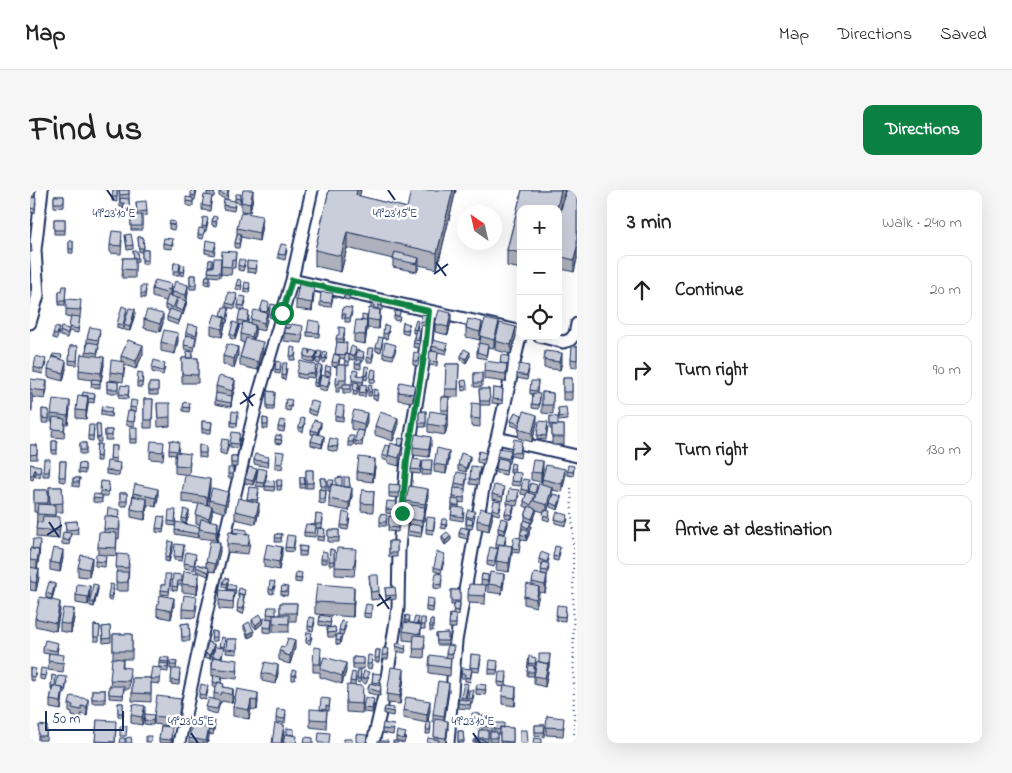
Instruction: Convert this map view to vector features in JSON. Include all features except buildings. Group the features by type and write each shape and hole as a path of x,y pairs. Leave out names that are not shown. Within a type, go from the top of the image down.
{"street":[{"path":"30,322 38,295 35,250 42,190"},
{"path":"179,743 207,611 258,396 292,280 312,190"},
{"path":"292,280 517,331"},
{"path":"373,743 384,696 398,608 399,549 407,459 425,351 429,311"},
{"path":"555,340 563,342 570,340 577,324"},
{"path":"448,743 456,641 484,482 497,438 519,340"},
{"path":"497,438 577,456"}],"path":[{"path":"571,488 574,743"}],"route":[{"path":"282,313 292,280 429,311 425,351 407,459 402,513"}]}
